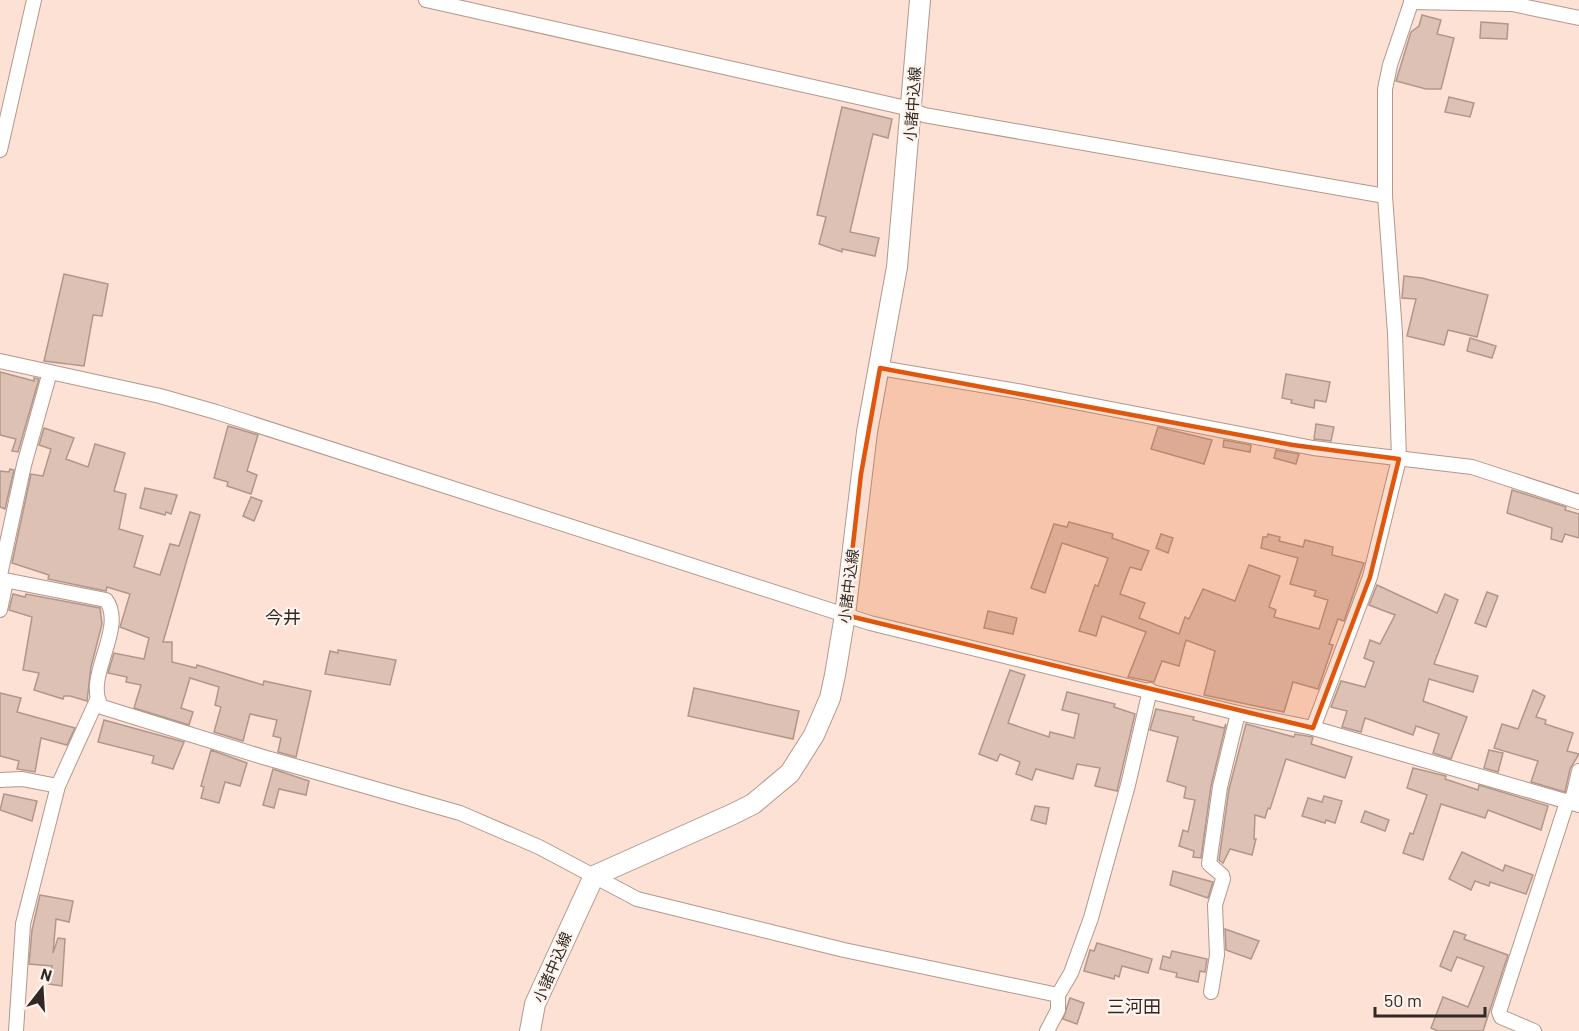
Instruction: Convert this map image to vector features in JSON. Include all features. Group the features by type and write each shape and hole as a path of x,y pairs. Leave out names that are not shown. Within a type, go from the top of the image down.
{"main road":[{"name":"小諸中込線","path":"530,1031 535,1004 594,876 753,804 790,773 814,735 830,698 845,615 861,474 897,267 920,0"}],"street":[{"path":"0,150 34,0"},
{"path":"426,0 911,109 924,115 1385,196"},
{"path":"1313,728 1370,577 1399,459 1395,333 1385,196 1386,89 1390,65 1412,1 1512,4 1579,18"},
{"path":"0,361 216,412 845,615 1048,668 1150,690 1238,713 1313,728 1573,804"},
{"path":"880,368 1047,396 1293,445 1472,467 1579,502"},
{"path":"0,610 2,578 24,465 50,372"},
{"path":"2,578 106,600 110,607 111,627 98,681 97,700 58,786 23,924 16,1031"},
{"path":"1047,1031 1058,1010 1058,995 1071,973 1091,918 1128,785 1150,690"},
{"path":"97,700 102,707 114,712 460,813 503,829 637,899 844,950 1058,995"},
{"path":"1211,992 1217,955 1215,905 1223,879 1209,864 1220,787 1238,713"},
{"path":"1534,1031 1501,1017 1499,1012 1573,804 1579,771"},
{"path":"0,780 42,782 58,786"}],"highlighted area":[{"path":"880,368 1293,445 1399,459 1370,577 1313,728 845,615 861,474"}],"building":[{"path":"1422,15 1441,20 1437,34 1454,38 1441,89 1426,89 1396,81 1411,32 1419,26"},
{"path":"1481,22 1508,24 1507,39 1480,38"},
{"path":"1449,97 1474,103 1470,117 1445,112"},
{"path":"842,107 892,119 888,138 873,134 850,232 879,238 875,256 842,249 842,252 819,244 826,217 817,215"},
{"path":"64,274 108,284 102,316 93,315 84,366 44,361"},
{"path":"1404,276 1422,278 1488,295 1477,337 1448,330 1444,345 1407,336 1416,299 1402,298"},
{"path":"1470,338 1496,346 1492,358 1467,351"},
{"path":"0,372 34,381 34,378 39,379 18,452 12,451 16,439 0,435"},
{"path":"1286,374 1330,382 1326,402 1315,400 1314,408 1291,403 1292,400 1282,398"},
{"path":"1316,424 1334,427 1331,441 1314,439"},
{"path":"228,426 258,435 247,471 257,475 251,494 227,486 228,482 214,478"},
{"path":"1158,427 1212,440 1204,464 1151,449"},
{"path":"44,428 74,438 66,459 88,467 95,444 125,453 114,491 126,494 119,529 143,536 134,567 160,575 170,544 179,546 190,512 200,515 163,642 172,642 172,662 196,668 197,665 263,685 264,681 311,691 296,757 278,752 281,738 273,736 277,720 250,714 243,741 214,732 221,707 215,705 219,687 190,678 181,708 193,712 189,725 134,708 141,685 126,682 127,677 108,673 114,653 144,659 149,638 120,627 130,594 107,587 106,591 48,579 49,575 12,563 31,474 43,476 51,449 39,445"},
{"path":"1224,440 1251,445 1250,452 1223,447"},
{"path":"1276,450 1299,454 1296,464 1274,458"},
{"path":"10,469 14,470 5,509 0,507 0,471 9,472"},
{"path":"145,488 177,495 171,514 166,512 165,515 140,508"},
{"path":"1512,490 1566,507 1565,510 1579,514 1579,538 1565,534 1562,542 1551,539 1552,528 1507,513"},
{"path":"251,497 262,501 254,521 243,516"},
{"path":"1069,522 1113,534 1112,538 1149,551 1141,570 1130,567 1120,594 1145,603 1139,618 1179,634 1185,617 1189,619 1203,589 1235,601 1249,565 1280,576 1269,607 1276,610 1274,617 1319,629 1328,600 1314,596 1316,591 1290,584 1298,558 1261,548 1263,537 1267,537 1268,534 1280,537 1279,541 1303,547 1305,540 1333,547 1332,555 1364,563 1344,621 1338,619 1329,644 1333,645 1318,689 1293,682 1284,712 1204,695 1215,651 1186,640 1179,666 1162,661 1154,682 1128,677 1146,632 1102,616 1096,636 1079,631 1095,585 1098,586 1108,558 1062,543 1045,593 1031,588 1054,524 1067,527"},
{"path":"1161,534 1173,538 1168,553 1156,548"},
{"path":"1377,585 1437,613 1445,594 1458,600 1434,664 1478,676 1473,692 1429,679 1423,701 1467,717 1451,759 1433,753 1439,734 1416,726 1413,735 1365,718 1361,732 1342,727 1347,711 1331,707 1341,681 1365,687 1374,662 1364,658 1370,640 1380,644 1395,615 1369,605"},
{"path":"1487,592 1498,596 1486,627 1475,623"},
{"path":"13,594 25,597 26,594 100,608 102,624 91,667 87,701 70,696 64,696 63,699 34,690 39,673 23,670 32,617 9,610"},
{"path":"988,611 1017,618 1013,634 984,628"},
{"path":"338,650 396,660 390,685 325,674 330,651 338,653"},
{"path":"1010,670 1025,675 1008,723 1049,737 1050,732 1074,738 1079,714 1062,710 1067,692 1115,704 1114,707 1135,714 1117,791 1095,786 1100,768 1077,764 1073,779 1036,769 1032,780 1016,774 1020,762 1000,754 997,761 979,754"},
{"path":"694,688 799,711 793,739 688,716"},
{"path":"1533,690 1545,696 1536,717 1546,720 1545,724 1573,733 1567,751 1579,754 1570,769 1565,792 1531,782 1538,761 1494,748 1502,724 1518,729"},
{"path":"0,693 21,698 17,712 75,728 67,745 41,738 35,772 17,769 19,761 0,756"},
{"path":"1156,709 1194,717 1193,720 1224,728 1226,724 1211,786 1201,858 1193,857 1194,851 1179,846 1183,830 1188,832 1195,800 1184,798 1186,787 1167,781 1178,737 1150,730"},
{"path":"104,720 184,742 173,769 152,763 154,756 98,742"},
{"path":"1246,724 1294,737 1295,734 1313,737 1311,744 1352,757 1345,778 1286,759 1270,809 1268,808 1265,818 1255,815 1254,839 1256,839 1252,855 1230,849 1223,863 1219,860 1229,789"},
{"path":"211,750 247,763 240,786 225,782 219,803 201,798 204,787 201,786"},
{"path":"1489,750 1503,753 1498,772 1484,768"},
{"path":"1413,768 1446,776 1445,779 1478,790 1479,785 1548,806 1541,830 1488,810 1485,818 1441,804 1423,860 1403,853 1410,833 1413,834 1427,795 1407,788"},
{"path":"273,769 309,781 306,795 279,789 274,808 263,805"},
{"path":"4,794 37,801 32,821 0,810"},
{"path":"1324,796 1342,801 1335,823 1326,820 1325,823 1302,816 1308,798 1322,802"},
{"path":"1035,806 1049,808 1046,824 1031,820"},
{"path":"1365,811 1389,820 1385,831 1361,822"},
{"path":"1462,852 1503,871 1505,865 1533,875 1526,894 1490,882 1489,886 1475,881 1471,890 1449,879"},
{"path":"1173,871 1213,882 1208,898 1170,885"},
{"path":"40,895 73,901 69,922 56,919 53,953 58,938 65,939 62,986 49,984 52,966 29,964 32,930"},
{"path":"1225,929 1259,941 1251,959 1226,950"},
{"path":"1454,931 1466,935 1464,939 1508,955 1483,1031 1438,1031 1431,1028 1443,997 1468,1007 1484,967 1457,957 1451,971 1440,966"},
{"path":"1097,943 1152,959 1148,973 1122,966 1119,977 1115,975 1114,979 1084,971 1090,950 1094,951"},
{"path":"1172,951 1207,959 1205,972 1200,971 1198,982 1176,977 1177,973 1160,969 1163,956 1170,958"},
{"path":"1070,998 1084,1003 1077,1024 1063,1019"}],"district":[{"name":"今井","path":"283,617"},
{"name":"三河田","path":"1134,1006"}]}
